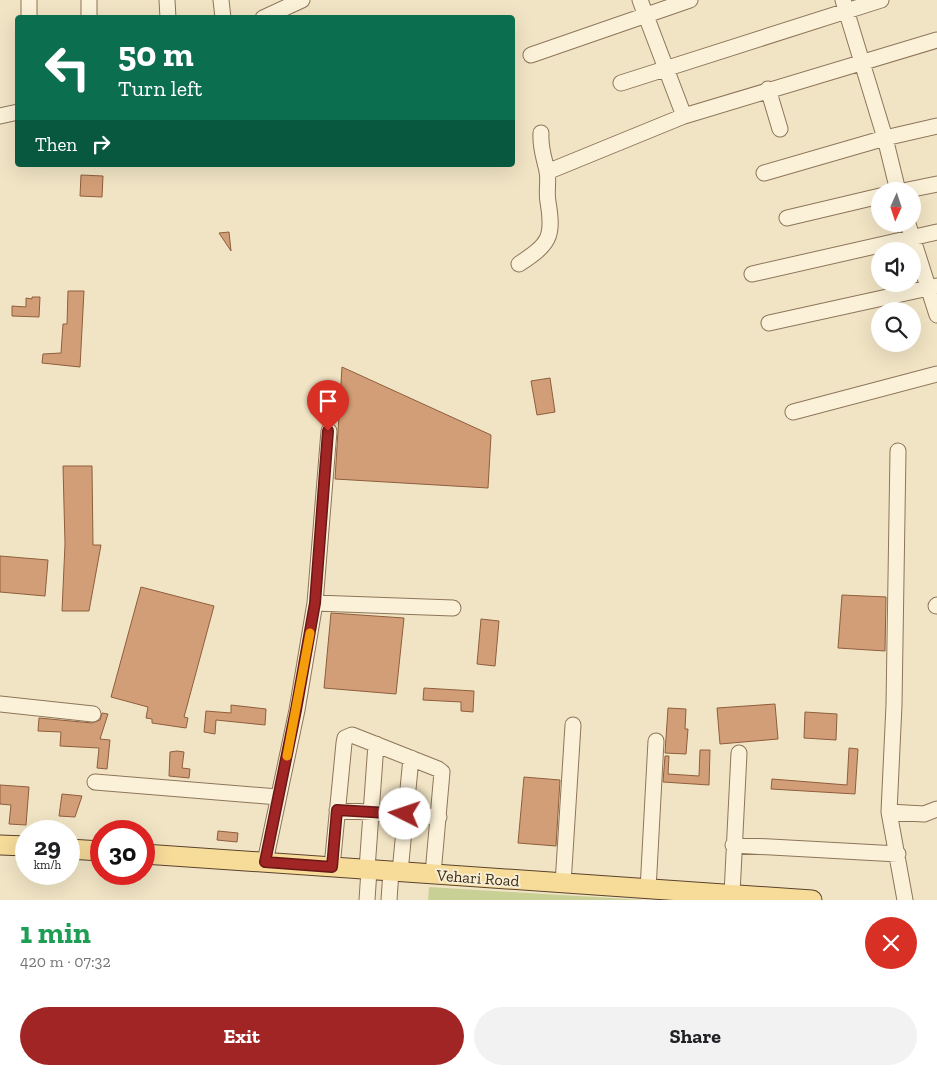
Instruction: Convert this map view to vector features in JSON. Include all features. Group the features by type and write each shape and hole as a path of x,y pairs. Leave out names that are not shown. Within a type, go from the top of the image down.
{"main road":[{"path":"0,845 15,846"},
{"name":"Vehari Road","path":"155,855 812,900"}],"street":[{"path":"29,15 30,0"},
{"path":"89,0 89,15"},
{"path":"167,0 168,15"},
{"path":"221,0 223,15"},
{"path":"531,56 642,7 690,0"},
{"path":"621,82 845,6 881,0"},
{"path":"269,15 297,2"},
{"path":"845,6 885,138 896,182"},
{"path":"642,7 684,116"},
{"path":"547,172 684,116 768,89 937,40"},
{"path":"768,89 780,129"},
{"path":"0,116 15,113"},
{"path":"764,173 885,138 937,126"},
{"path":"518,264 533,254 548,239 552,227 547,172 540,147 541,134"},
{"path":"921,187 937,184"},
{"path":"787,218 871,198"},
{"path":"921,231 937,232"},
{"path":"752,274 906,232"},
{"path":"910,232 933,287 937,315"},
{"path":"768,323 933,287"},
{"path":"793,412 937,374"},
{"path":"265,862 296,710 315,603 328,431"},
{"path":"898,451 894,705 889,812 905,900"},
{"path":"315,603 453,608"},
{"path":"0,704 93,714"},
{"path":"563,884 573,725"},
{"path":"332,867 345,738 352,735 442,772 433,874"},
{"path":"648,890 656,741"},
{"path":"367,900 376,744"},
{"path":"732,894 739,753"},
{"path":"389,900 405,814 411,758"},
{"path":"94,782 278,797"},
{"path":"889,812 924,814 937,809"},
{"path":"337,810 439,817"},
{"path":"733,845 898,854"}],"green space":[{"path":"429,887 645,900 428,900"}],"building":[{"path":"81,175 103,176 102,197 80,196"},
{"path":"229,232 231,251 219,233"},
{"path":"68,291 84,291 80,367 42,363 43,354 61,353 63,324 67,324"},
{"path":"32,297 40,297 39,317 12,316 12,306 26,307 26,298 32,299"},
{"path":"342,367 491,435 488,488 335,479"},
{"path":"550,378 555,412 537,415 531,381"},
{"path":"63,466 92,466 93,545 101,545 89,611 62,611 65,544"},
{"path":"0,556 48,560 45,596 0,592"},
{"path":"141,587 214,606 184,717 188,718 186,728 152,723 152,719 146,718 148,707 111,697"},
{"path":"842,595 886,597 885,651 838,648"},
{"path":"331,613 404,618 396,694 324,688"},
{"path":"481,619 499,621 495,666 477,664"},
{"path":"424,688 474,691 473,712 461,711 461,702 423,700"},
{"path":"775,704 778,739 720,744 717,708"},
{"path":"231,705 266,709 265,725 216,720 215,734 204,732 206,711 231,713"},
{"path":"668,708 686,709 685,729 688,729 686,754 665,753"},
{"path":"805,712 837,714 836,740 804,738"},
{"path":"102,713 108,714 100,739 110,740 107,769 97,768 99,748 60,746 61,732 38,731 39,718 92,723 100,720"},
{"path":"849,748 858,749 855,794 771,789 772,779 847,785"},
{"path":"700,750 710,750 709,785 663,782 665,756 669,756 668,774 699,776"},
{"path":"170,752 184,752 182,768 190,769 189,778 169,776"},
{"path":"524,777 560,780 556,846 518,843"},
{"path":"0,785 29,787 26,820 15,820 15,824 9,824 11,805 0,804"},
{"path":"62,794 82,796 75,817 59,816"},
{"path":"218,831 238,833 237,842 217,840"}],"slow traffic":[{"path":"287,756 310,633"}],"route":[{"path":"328,431 315,603 296,710 265,862 332,867 337,810 405,814"}]}
